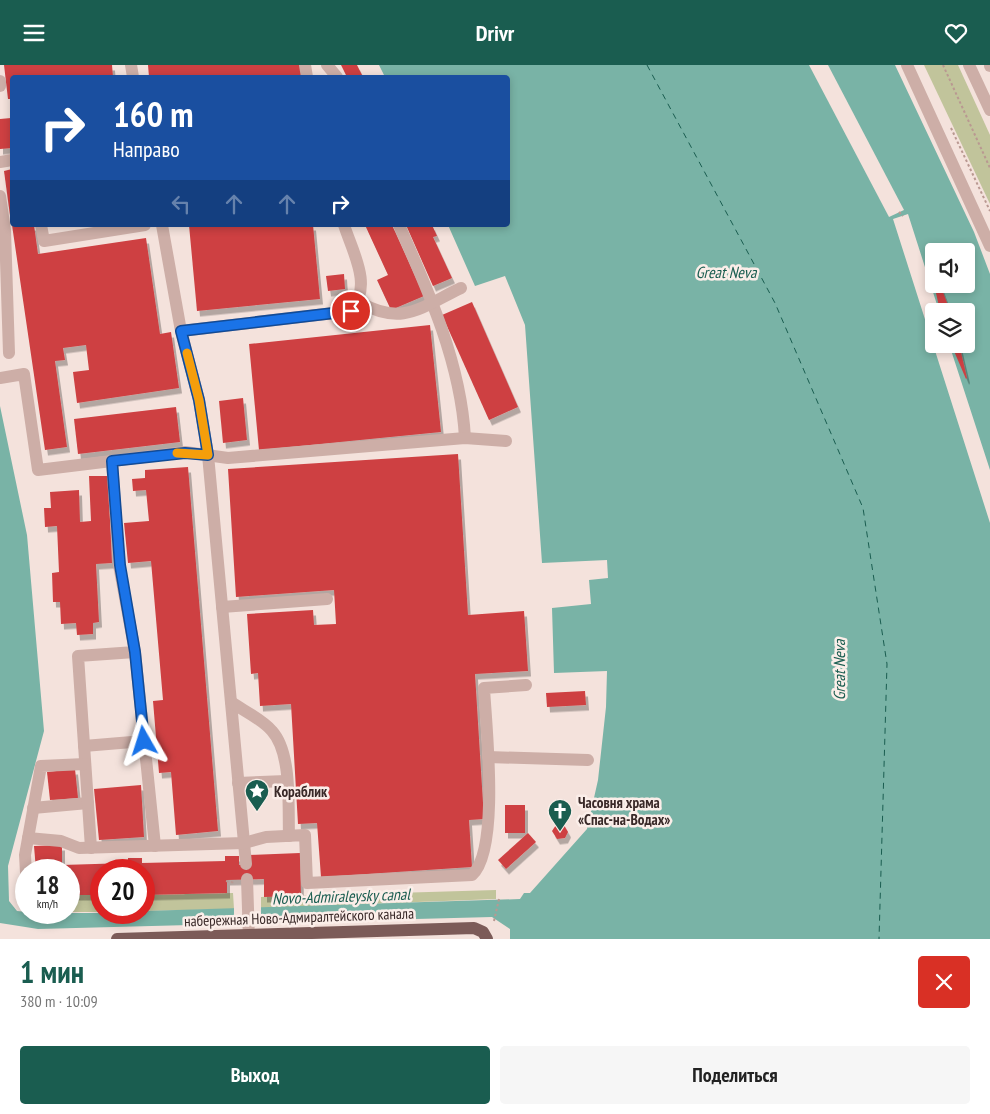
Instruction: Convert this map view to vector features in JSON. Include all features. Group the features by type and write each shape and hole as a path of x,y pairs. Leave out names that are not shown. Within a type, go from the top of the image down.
{"main road":[{"name":"набережная Ново-Адмиралтейского канала","path":"118,939 249,932 337,935 484,935"}],"street":[{"path":"327,65 335,75"},
{"path":"906,65 990,245"},
{"path":"970,65 990,110"},
{"path":"0,81 0,86"},
{"path":"0,195 5,230 10,353"},
{"path":"41,227 44,241 132,227"},
{"path":"162,227 181,331 199,400 208,455 246,864"},
{"path":"181,331 351,311 359,302 362,280 345,227"},
{"path":"400,227 433,301 464,407 465,438"},
{"path":"359,302 376,312 398,316 462,288"},
{"path":"0,378 24,374 38,469 185,453 228,458 465,438 506,441"},
{"path":"112,461 120,565 135,652 155,846"},
{"path":"222,607 327,599"},
{"path":"91,848 78,656 135,652"},
{"path":"28,838 61,841 79,848 91,848 244,843 266,837 305,835 308,883 472,875 480,863 489,817 484,689 526,685"},
{"path":"231,702 270,729 279,740 284,754 289,836"},
{"path":"84,746 144,741"},
{"path":"488,757 588,760"},
{"path":"25,859 41,766 85,764"},
{"path":"238,783 286,781"},
{"path":"33,808 88,803"},
{"path":"247,879 249,932"}],"path":[{"path":"943,65 990,169"},
{"path":"949,125 990,211"},
{"path":"899,212 902,216"},
{"path":"494,921 499,899"}],"green space":[{"path":"924,65 958,65 990,135 990,204"},
{"path":"496,890 496,899 261,908 261,897"},
{"path":"233,893 234,909 155,911 155,895"},
{"path":"80,895 90,895 90,912 80,912"}],"water":[{"name":"Great Neva","path":"379,65 895,65 974,232 990,274 990,939 510,939 510,929 492,917 38,929 0,923 0,406 27,535 44,731 8,866 9,901 15,908 15,924 80,924 80,913 90,913 90,924 155,924 155,911 520,899 524,893 530,893 587,829 598,780 606,707 607,671 554,673 552,608 591,604 589,580 608,578 607,560 542,563 525,325 505,276 475,286 449,227 510,227 510,75 384,75"}],"pier":[{"path":"809,65 828,65 904,210 889,217"},
{"path":"908,214 925,267 925,293 933,293 936,303 925,303 925,319 893,219"},
{"path":"936,353 952,353 990,470 990,523"},
{"path":"261,905 261,924 234,925 234,906"}],"building":[{"path":"4,65 112,65 113,75 10,75 10,99 8,99"},
{"path":"148,65 301,65 302,75 149,75"},
{"path":"341,65 357,65 362,75 346,75"},
{"path":"10,118 10,148 0,149 0,119"},
{"path":"10,170 10,216 4,171"},
{"path":"12,227 34,227 38,254 146,238 160,334 171,332 179,388 77,403 73,372 89,370 86,345 63,348 65,360 55,361 67,447 45,450"},
{"path":"189,227 313,227 320,299 197,311"},
{"path":"366,227 393,227 424,296 391,310 377,280 388,275"},
{"path":"407,227 433,227 437,236 433,237 452,278 433,286"},
{"path":"344,274 345,289 328,291 326,276"},
{"path":"936,293 943,293 947,303 938,303"},
{"path":"472,302 518,407 489,420 442,315"},
{"path":"430,325 441,432 259,450 249,344"},
{"path":"955,353 961,353 966,379"},
{"path":"243,398 247,440 223,443 219,401"},
{"path":"176,407 180,442 78,454 74,419"},
{"path":"458,454 468,615 524,611 528,671 475,674 484,819 469,820 472,867 321,877 317,823 298,824 291,704 260,706 258,673 251,674 247,614 313,610 314,625 336,624 334,590 236,597 228,469"},
{"path":"188,467 218,831 176,835 171,772 159,773 153,701 163,700 151,561 128,563 124,523 149,521 146,490 133,491 132,479 145,478 145,470"},
{"path":"89,476 108,476 112,563 96,564 99,622 93,623 93,634 77,635 76,623 61,624 60,602 53,602 52,573 59,572 57,526 45,527 44,508 51,508 50,492 79,490 80,522 91,521"},
{"path":"585,691 586,705 547,707 546,693"},
{"path":"75,769 78,798 50,800 47,772"},
{"path":"141,785 144,837 99,840 94,789"},
{"path":"505,805 525,805 525,833 505,833"},
{"name":"Часовня храма «Спас-на-Водах»","path":"556,825 564,825 568,832 565,838 557,839 552,831"},
{"path":"528,833 536,842 506,869 498,860"},
{"path":"62,845 62,859 35,859 34,846"},
{"path":"300,853 301,896 264,897 264,879 227,880 227,893 155,895 155,863 225,861 225,856 239,856 239,865 246,864 248,855"},
{"path":"80,864 90,864 90,895 80,895"}],"ferry route":[{"path":"647,65 775,303 863,508 887,664 879,939"}],"slow traffic":[{"path":"177,453 208,455 199,400 187,353"}],"place":[{"name":"Кораблик","path":"257,812"},
{"name":"Часовня храма «Спас-на-Водах»","path":"560,832"}],"route":[{"path":"144,741 135,652 120,565 112,461 185,453 208,455 199,400 181,331 351,311"}],"water label":[{"name":"Novo-Admiraleysky canal","path":"341,896"}]}
